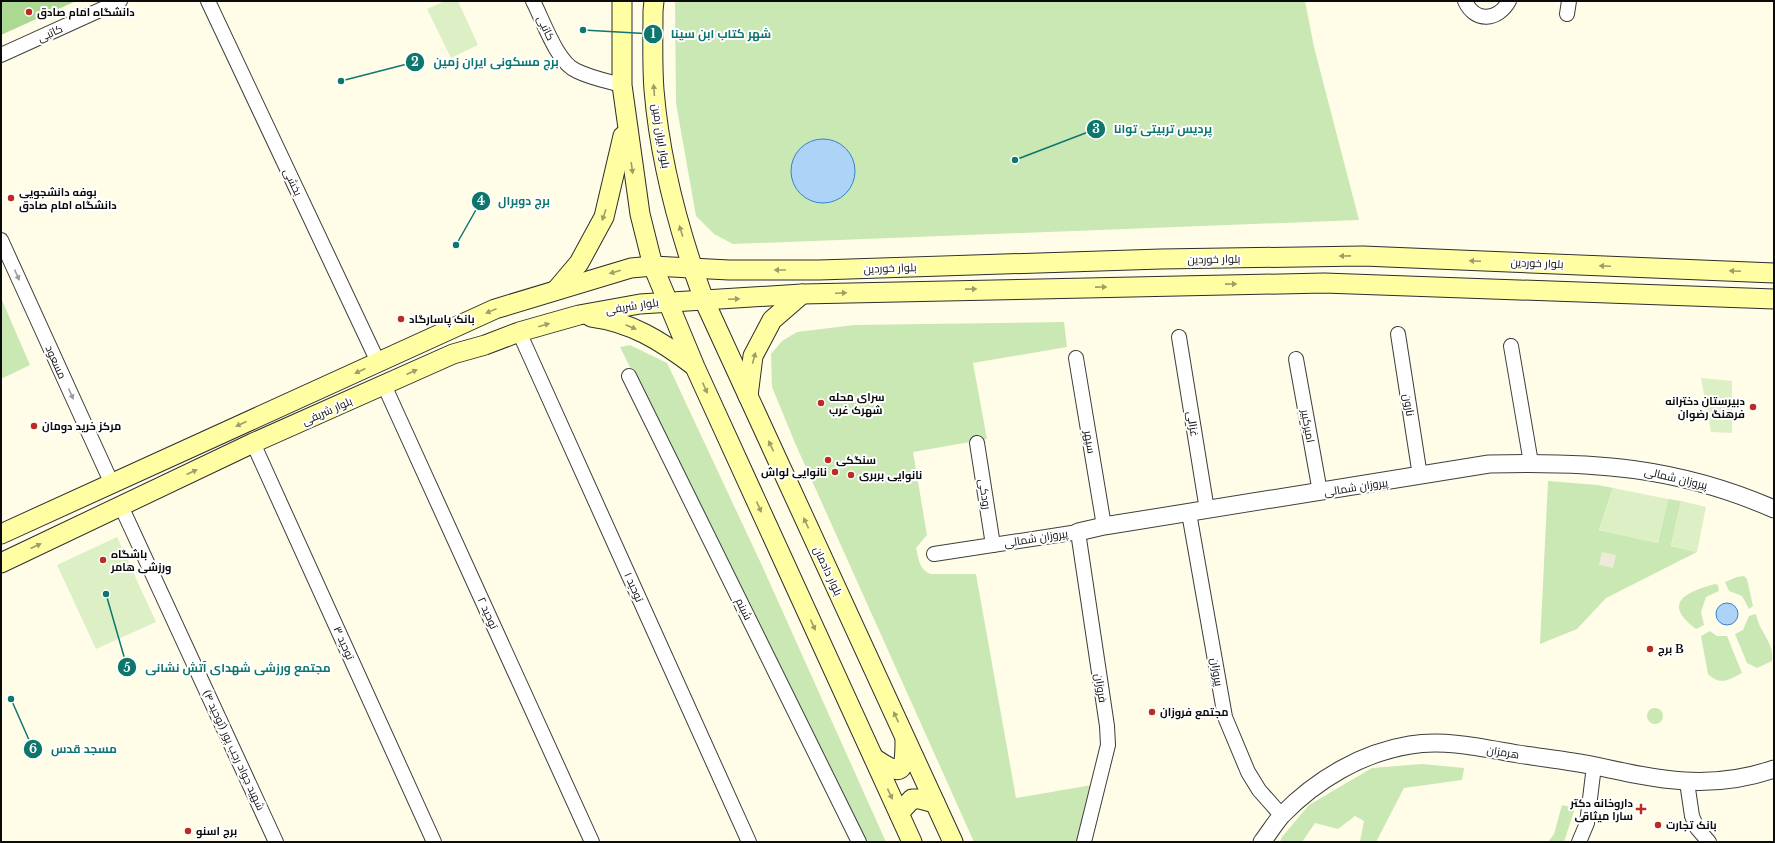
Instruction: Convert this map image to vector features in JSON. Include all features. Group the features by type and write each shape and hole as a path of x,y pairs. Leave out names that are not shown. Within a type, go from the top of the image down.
{"main road":[{"path":"622,1 622,85 626,123 640,214 653,266 695,367 912,842"},
{"name":"بلوار ایران زمین","path":"654,1 654,90 663,161 692,268 704,300"},
{"path":"557,289 579,263 604,217 626,123"},
{"name":"بلوار خوردین","path":"653,266 736,270 819,270 1154,260 1363,256 1774,273"},
{"name":"بلوار شریفی","path":"1,534 495,309 557,289 631,268 653,266"},
{"name":"بلوار خوردین","path":"667,301 802,294 1324,283 1774,299"},
{"path":"748,396 753,356 772,320 802,294"},
{"name":"بلوار دادمان","path":"704,300 952,842"},
{"name":"بلوار شریفی","path":"1,563 253,443 453,354 485,345 519,332 579,315 640,304 667,301"},
{"path":"579,315 609,319 632,327 666,345 695,367"},
{"path":"160,461 171,482"},
{"path":"874,758 893,771 899,770 903,766 905,758 905,738"},
{"path":"899,814 912,800 920,799 935,803"}],"street":[{"name":"کاتبی","path":"1,55 120,1"},
{"name":"بخشی","path":"208,1 378,362"},
{"name":"کاتبی","path":"533,1 559,53 567,64 576,71 622,85"},
{"path":"1465,1 1475,14 1483,16 1499,14 1509,1"},
{"name":"مسعود","path":"1,240 112,484"},
{"name":"توحید ۱","path":"519,332 749,842"},
{"name":"نارون","path":"1398,334 1420,476"},
{"name":"غزالی","path":"1179,337 1207,510"},
{"path":"1511,346 1531,463"},
{"name":"سپهر","path":"1076,358 1104,526"},
{"name":"امیرکبیر","path":"1296,359 1320,492"},
{"name":"شبنم","path":"629,376 859,842"},
{"name":"توحید ۲","path":"384,385 592,842"},
{"name":"توحید ۳","path":"253,443 434,842"},
{"name":"رودکی","path":"977,443 993,545"},
{"name":"پیروزان شمالی","path":"934,554 1078,532 1104,526 1489,464 1587,464 1634,468 1672,475 1717,487 1774,509"},
{"name":"شهید جواد رجب پور (توحید ۴)","path":"121,506 276,842"},
{"name":"پیروزان","path":"1189,513 1225,718 1248,772 1259,790 1282,816"},
{"name":"فروزان","path":"1078,532 1107,726 1108,744 1084,842"},
{"name":"هرمزان","path":"1262,842 1282,816 1322,780 1352,764 1379,753 1410,745 1439,744 1481,748 1594,766 1635,775 1687,782 1729,780 1774,769"},
{"path":"1579,842 1587,824 1594,766"},
{"path":"1687,782 1692,816 1697,828 1709,842"}],"green space":[{"name":"دانشگاه امام صادق","path":"1,1 76,1 1,35"},
{"path":"445,1 458,1 478,45 451,58 427,9"},
{"path":"675,1 1305,1 1314,47 1359,220 733,244 714,234 696,216 676,103"},
{"path":"1,298 30,365 1,379"},
{"path":"1064,322 1067,347 973,363 987,439 913,452 927,535 916,548 922,567 931,574 976,574 1016,798 1092,785 1077,842 974,842 795,443 772,387 771,354 782,341 797,332 854,325"},
{"path":"630,345 667,363 764,570 886,842 866,842 620,347"},
{"path":"1701,378 1732,381 1732,433 1711,432"},
{"path":"1548,481 1598,485 1613,488 1599,530 1658,543 1668,499 1681,501 1671,546 1697,552 1606,598 1577,629 1540,644"},
{"path":"1613,488 1668,499 1658,543 1599,530"},
{"path":"1681,501 1706,507 1697,552 1671,546"},
{"path":"117,537 156,622 96,649 57,565"},
{"path":"1744,576 1747,579 1753,606 1749,609 1742,596 1729,591 1725,582"},
{"path":"1715,584 1718,585 1719,591 1706,597 1701,612 1704,625 1696,629 1680,612 1679,605 1682,599 1687,595"},
{"path":"1756,614 1760,626 1769,643 1772,655 1772,661 1757,668 1747,663 1735,634 1743,630 1749,616"},
{"path":"1710,631 1717,636 1727,636 1742,673 1725,681 1712,678 1708,674 1701,636"},
{"path":"1655,708 1662,713 1663,716 1658,723 1655,724 1648,719 1647,716 1652,709"},
{"path":"1422,764 1464,768 1462,780 1404,788 1376,842 1360,842 1364,821 1355,816 1338,829 1315,823 1302,842 1280,842 1282,837 1309,805 1372,768"},
{"path":"1562,805 1575,808 1564,842 1548,842 1554,834"}],"shaded area":[{"path":"1602,552 1616,555 1613,568 1599,565"}],"water":[{"path":"823,139 841,145 849,153 855,171 849,189 841,197 823,203 805,197 797,189 791,171 797,153 805,145"},
{"path":"1727,603 1735,606 1738,614 1735,622 1727,625 1719,622 1716,614 1719,606"}],"place":[{"name":"دانشگاه امام صادق","path":"29,12"},
{"name":"شهر کتاب ابن سینا","path":"583,30"},
{"name":"برج مسکونی ایران زمین","path":"341,81"},
{"name":"پردیس تربیتی توانا","path":"1015,160"},
{"name":"بوفه دانشجویی دانشگاه امام صادق","path":"11,198"},
{"name":"برج دوبرال","path":"456,245"},
{"name":"بانک پاسارگاد","path":"401,319"},
{"name":"سرای محله شهرک غرب","path":"821,403"},
{"name":"دبیرستان دخترانه فرهنگ رضوان","path":"1753,407"},
{"name":"مرکز خرید دومان","path":"34,426"},
{"name":"سنگکی","path":"828,460"},
{"name":"نانوایی لواش","path":"835,472"},
{"name":"نانوایی بربری","path":"851,475"},
{"name":"باشگاه ورزشی هامر","path":"103,560"},
{"name":"مجتمع ورزشی شهدای آتش نشانی","path":"106,594"},
{"name":"برج B","path":"1650,649"},
{"name":"مسجد قدس","path":"11,699"},
{"name":"مجتمع فروزان","path":"1152,712"},
{"name":"داروخانه دکتر سارا میثاقی","path":"1641,809"},
{"name":"بانک تجارت","path":"1658,825"},
{"name":"برج اسنو","path":"188,831"}]}
